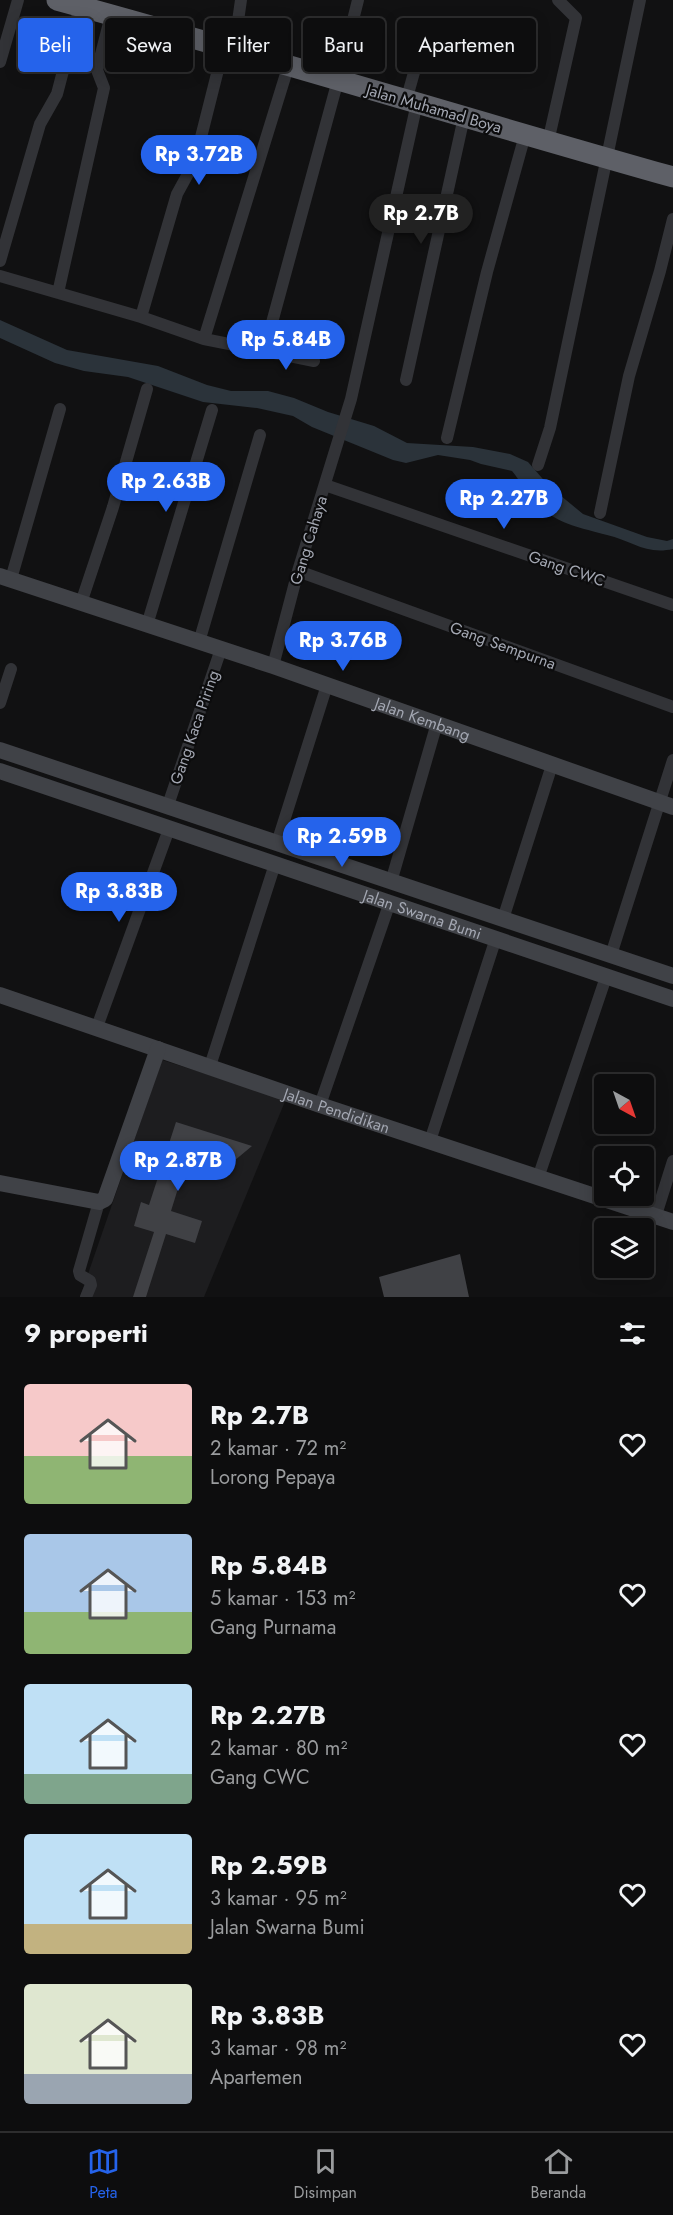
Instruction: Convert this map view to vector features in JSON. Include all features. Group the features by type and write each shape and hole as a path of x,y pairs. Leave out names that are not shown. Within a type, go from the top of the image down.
{"highway":[{"name":"Jalan Muhamad Boya","path":"57,0 205,40"},
{"name":"Jalan Muhamad Boya","path":"291,65 411,102 673,177"}],"street":[{"path":"0,62 18,0"},
{"path":"236,18 241,0"},
{"path":"264,352 358,0"},
{"path":"548,141 576,18 558,0"},
{"path":"538,465 552,417 640,0"},
{"path":"0,261 40,124 57,94 80,6"},
{"path":"58,293 104,88 97,70 111,15"},
{"path":"141,317 177,194 195,161 222,72"},
{"path":"204,339 287,72"},
{"name":"Gang Cahaya","path":"273,666 298,572 347,417 417,72"},
{"path":"406,380 464,117"},
{"path":"447,438 487,272 525,135"},
{"path":"600,513 629,376 673,219"},
{"path":"0,276 141,317 204,339 314,361"},
{"path":"81,603 113,507 147,389"},
{"path":"5,577 60,409"},
{"path":"147,625 212,410"},
{"path":"200,642 260,435"},
{"name":"Gang CWC","path":"325,484 673,605"},
{"name":"Gang Sempurna","path":"298,572 673,707"},
{"name":"Jalan Kembang","path":"5,577 273,666 667,805"},
{"name":"Gang Kaca Piring","path":"168,805 221,649"},
{"path":"0,703 11,669"},
{"path":"277,843 327,685"},
{"path":"391,882 437,723"},
{"name":"Jalan Swarna Bumi","path":"0,750 670,975"},
{"path":"611,955 667,805 673,760"},
{"path":"502,919 552,765"},
{"name":"Jalan Swarna Bumi","path":"0,771 667,997"},
{"path":"192,836 198,815"},
{"path":"97,1027 169,829"},
{"path":"210,1066 275,864"},
{"path":"410,909 416,891"},
{"path":"320,1105 390,902"},
{"path":"430,1141 496,938"},
{"path":"667,997 670,975"},
{"path":"538,1178 606,977"},
{"name":"Jalan Pendidikan","path":"0,994 320,1105 673,1222"},
{"path":"87,1297 90,1281 80,1275 79,1271 99,1203 107,1196 158,1049"},
{"path":"656,1215 673,1161"},
{"path":"0,1183 99,1203"}],"shaded area":[{"path":"0,320 67,350 158,366 207,385 231,391 268,391 294,398 328,412 374,426 407,443 473,447 510,454 528,462 549,486 583,514 647,537 667,541 673,539 673,549 647,549 561,521 532,501 512,471 470,460 438,455 406,463 393,460 312,427 293,416 257,408 203,402 128,377 84,371 55,363 0,338"},
{"path":"162,1060 286,1099 204,1297 80,1297"}],"building":[{"path":"176,1122 252,1146 228,1166 189,1153 171,1211 202,1221 195,1243 166,1234 146,1297 133,1297 154,1232 134,1226 141,1202 149,1205"},
{"path":"460,1254 469,1297 384,1297 379,1277"}]}
